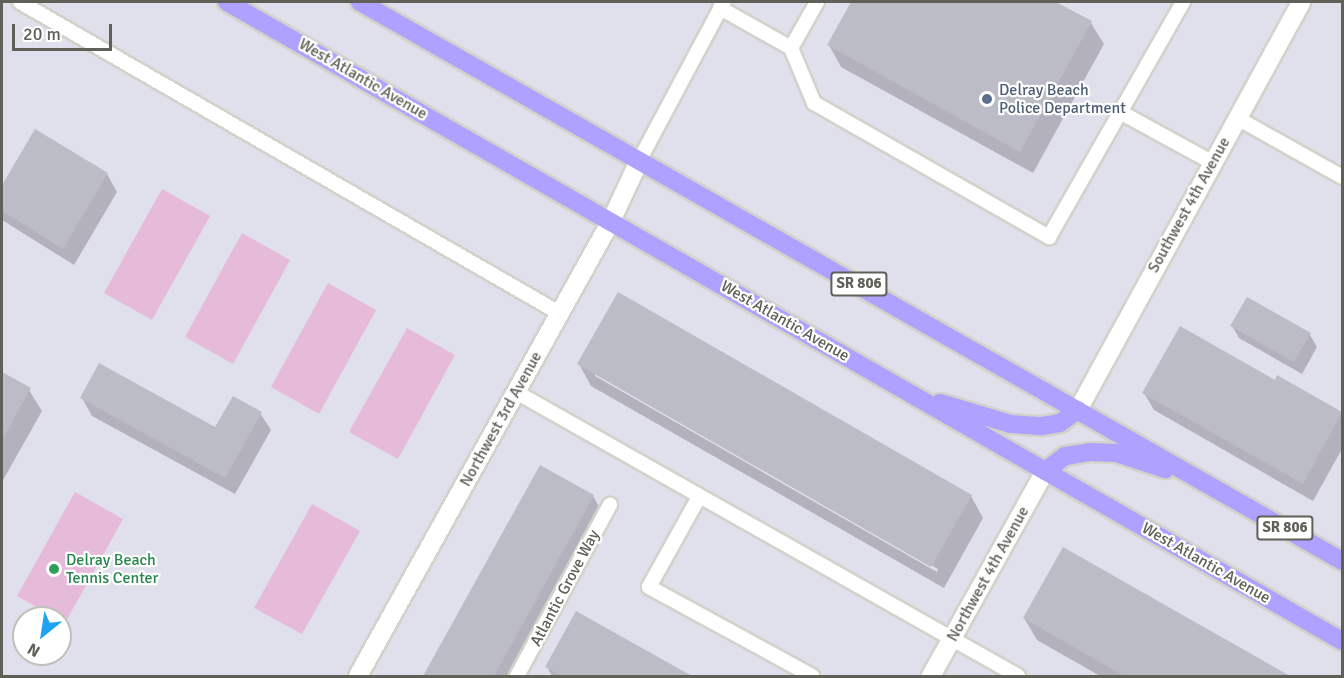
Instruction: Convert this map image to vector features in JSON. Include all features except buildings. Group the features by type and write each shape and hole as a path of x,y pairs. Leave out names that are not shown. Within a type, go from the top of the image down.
{"main road":[{"name":"West Atlantic Avenue","path":"227,2 1342,641"},
{"name":"SR 806","path":"360,2 640,159 1342,561"},
{"path":"910,393 1011,424 1042,426 1060,423 1078,410"},
{"path":"1045,471 1065,456 1090,452 1116,453 1201,480"}],"street":[{"name":"Southwest 4th Avenue","path":"1078,410 1301,2"},
{"name":"Northwest 3rd Avenue","path":"358,676 611,221 640,159"},
{"name":"Northwest 4th Avenue","path":"931,676 1045,471"}],"lane":[{"path":"20,2 559,313"},
{"path":"791,48 817,2"},
{"path":"640,159 722,5 791,48 814,103 1049,237 1183,2"},
{"path":"1120,112 1213,163"},
{"path":"1237,118 1342,177"},
{"path":"516,392 1018,676"},
{"path":"699,496 649,587 812,676"},
{"name":"Atlantic Grove Way","path":"521,675 610,505"}],"shaded area":[{"path":"162,189 210,216 152,320 104,293"},
{"path":"242,233 290,260 233,364 185,337"},
{"path":"328,283 376,310 319,414 271,387"},
{"path":"407,328 455,355 398,459 349,432"},
{"path":"75,492 123,519 72,610 72,606 35,606 17,596"},
{"path":"312,504 360,531 302,634 254,608"}],"place":[{"name":"Delray Beach Police Department","path":"987,99"},
{"name":"Delray Beach Tennis Center","path":"54,569"}]}
